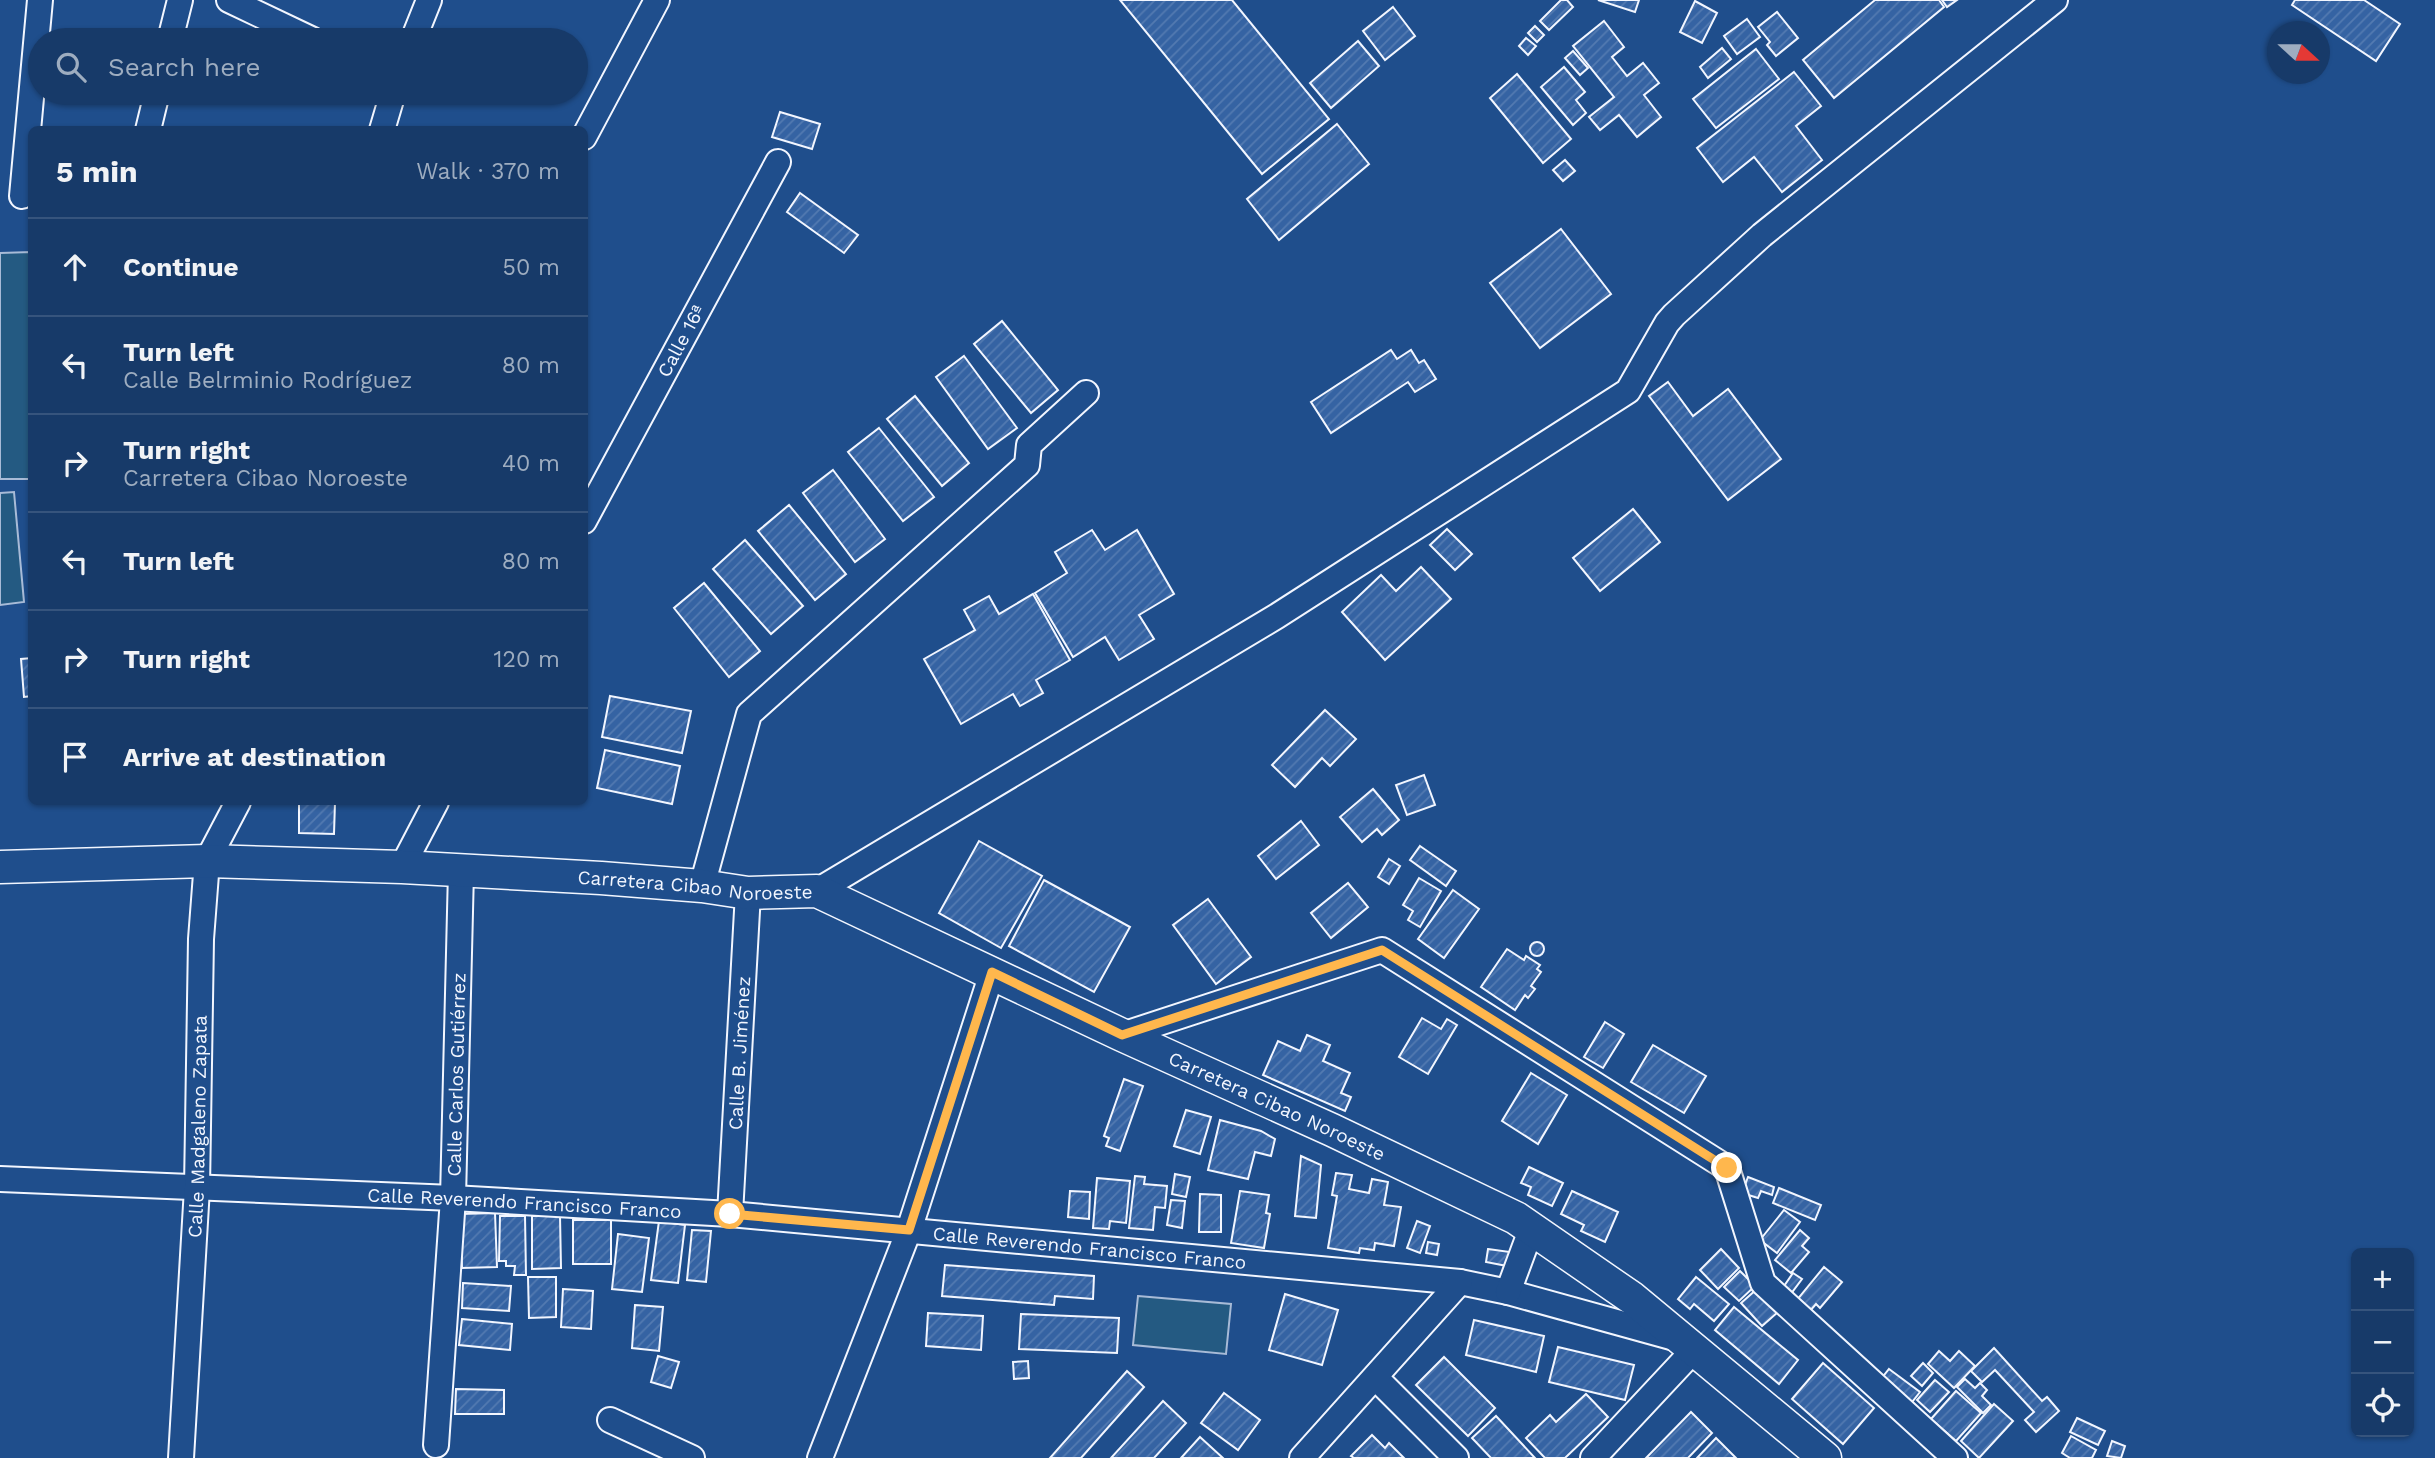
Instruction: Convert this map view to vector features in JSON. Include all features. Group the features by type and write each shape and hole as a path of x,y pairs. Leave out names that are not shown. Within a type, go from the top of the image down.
{"main road":[{"name":"Carretera Cibao Noroeste","path":"0,867 207,861 402,867 702,886 748,893 817,891 1516,1218 1632,1298 1825,1458"}],"street":[{"path":"37,28 40,0"},
{"path":"173,28 180,0"},
{"path":"229,0 274,10 297,28"},
{"path":"418,28 429,0"},
{"path":"588,129 657,0"},
{"path":"817,891 1277,615 1628,391 1667,323 1703,288 1762,235 2055,0"},
{"path":"18,196 28,105"},
{"path":"149,126 154,105"},
{"path":"383,126 389,105"},
{"name":"Calle 16ª","path":"588,514 778,162"},
{"path":"702,886 749,714 1027,465 1029,445 1086,393"},
{"name":"Calle Madgaleno Zapata","path":"181,1458 197,1188 201,939 207,861 236,805"},
{"path":"402,867 434,805"},
{"name":"Calle Carlos Gutiérrez","path":"436,1445 453,1198 461,871"},
{"name":"Calle B. Jiménez","path":"730,1214 748,893"},
{"path":"1122,1035 1382,950 1727,1168 1763,1283 1955,1458"},
{"path":"820,1458 909,1230 992,972"},
{"name":"Calle Reverendo Francisco Franco","path":"0,1179 453,1198 730,1214 1460,1282 1508,1292 1687,1345"},
{"path":"1508,1292 1531,1230"},
{"path":"1302,1458 1460,1282"},
{"path":"1593,1458 1687,1345"},
{"path":"1376,1378 1456,1458"},
{"path":"610,1420 692,1458"}],"shaded area":[{"path":"28,252 28,479 0,479 0,253"},
{"path":"14,492 24,602 0,605 0,493"},
{"path":"1138,1296 1231,1304 1226,1354 1133,1345"}],"building":[{"path":"1120,0 1232,0 1329,119 1262,174"},
{"path":"1561,0 1567,0 1573,7 1549,30 1540,21"},
{"path":"1598,0 1639,0 1635,12"},
{"path":"1875,0 1939,0 1944,7 1834,98 1803,60"},
{"path":"1942,0 1957,0 1947,7"},
{"path":"2295,0 2364,0 2400,24 2376,61 2330,30 2330,21 2316,21 2292,5"},
{"path":"1695,1 1717,13 1702,43 1680,32"},
{"path":"1393,7 1415,36 1385,60 1363,31"},
{"path":"1777,12 1798,38 1776,56 1767,45 1770,42 1758,27"},
{"path":"1747,19 1760,37 1737,54 1724,36"},
{"path":"1604,21 1624,47 1612,57 1627,76 1643,63 1659,83 1644,95 1661,117 1637,137 1619,115 1600,130 1589,117 1614,97 1573,46"},
{"path":"1535,26 1544,35 1537,42 1528,33"},
{"path":"1526,38 1536,46 1528,55 1519,46"},
{"path":"1358,41 1379,66 1331,108 1310,83"},
{"path":"1722,48 1731,59 1708,78 1700,67"},
{"path":"1756,49 1779,79 1716,128 1693,99"},
{"path":"1573,51 1588,68 1580,75 1565,58"},
{"path":"1564,67 1585,92 1576,100 1586,113 1573,125 1541,87"},
{"path":"1794,72 1821,106 1796,126 1822,160 1782,192 1754,157 1723,182 1697,148"},
{"path":"1517,74 1571,139 1543,163 1490,98"},
{"path":"780,112 820,124 812,149 772,137"},
{"path":"1337,124 1369,164 1279,240 1247,199"},
{"path":"1565,160 1575,171 1563,181 1553,170"},
{"path":"800,193 858,235 844,253 787,212"},
{"path":"1561,229 1611,294 1540,348 1490,283"},
{"path":"1002,321 1058,390 1031,413 974,344"},
{"path":"1391,350 1397,359 1411,350 1419,363 1424,360 1436,379 1415,392 1408,382 1331,433 1311,402"},
{"path":"964,356 1017,428 988,449 936,377"},
{"path":"1668,382 1693,416 1728,389 1781,459 1728,500 1649,396"},
{"path":"915,396 969,463 942,486 887,419"},
{"path":"879,428 934,497 903,521 848,452"},
{"path":"833,470 885,539 855,562 803,493"},
{"path":"789,505 846,574 815,600 758,531"},
{"path":"1633,509 1660,542 1600,591 1573,558"},
{"path":"1447,529 1472,554 1455,570 1430,545"},
{"path":"1092,530 1105,550 1137,530 1174,594 1139,615 1154,639 1119,660 1105,637 1073,657 1035,593 1067,573 1055,552"},
{"path":"745,540 803,606 771,634 713,569"},
{"path":"1421,567 1451,599 1385,660 1342,612 1381,575 1396,591"},
{"path":"704,583 760,651 729,677 674,608"},
{"path":"1033,594 1070,660 1036,680 1043,693 1020,706 1013,694 961,724 924,659 975,630 964,610 989,596 999,614"},
{"path":"28,658 28,696 24,697 21,659"},
{"path":"610,696 691,711 682,753 602,737"},
{"path":"1325,710 1356,739 1330,766 1322,758 1295,787 1272,765"},
{"path":"605,750 680,766 672,804 597,788"},
{"path":"1424,775 1435,805 1407,815 1396,785"},
{"path":"1373,789 1399,820 1382,835 1377,829 1362,842 1340,817"},
{"path":"299,805 335,805 334,834 299,833"},
{"path":"1301,821 1319,845 1276,879 1258,856"},
{"path":"979,841 1042,876 1001,948 939,913"},
{"path":"1420,846 1456,871 1446,886 1410,860"},
{"path":"1389,859 1400,866 1389,884 1378,877"},
{"path":"1419,878 1441,891 1420,927 1408,920 1413,911 1403,905"},
{"path":"1044,880 1130,927 1094,992 1009,946"},
{"path":"1348,883 1368,907 1331,938 1311,913"},
{"path":"1453,890 1479,909 1444,958 1418,939"},
{"path":"1208,899 1251,957 1216,984 1173,925"},
{"path":"1537,942 1542,944 1542,954 1537,956 1532,954 1530,949 1532,944"},
{"path":"1507,949 1524,960 1526,956 1540,965 1537,969 1541,972 1531,986 1535,989 1528,998 1525,995 1515,1010 1481,987"},
{"path":"1422,1018 1441,1029 1447,1019 1457,1025 1428,1074 1399,1057"},
{"path":"1605,1022 1624,1034 1603,1068 1584,1057"},
{"path":"1307,1035 1330,1045 1323,1061 1350,1073 1341,1093 1351,1097 1345,1111 1263,1075 1278,1041 1300,1051"},
{"path":"1653,1045 1706,1076 1684,1113 1631,1082"},
{"path":"1531,1073 1567,1095 1538,1144 1502,1121"},
{"path":"1124,1079 1143,1086 1120,1151 1106,1146 1109,1138 1104,1136"},
{"path":"1186,1110 1211,1117 1200,1154 1174,1146"},
{"path":"1220,1120 1261,1131 1275,1139 1271,1156 1255,1152 1248,1179 1208,1170"},
{"path":"1301,1156 1321,1165 1316,1218 1295,1216"},
{"path":"1529,1167 1563,1183 1552,1206 1528,1195 1531,1187 1521,1183"},
{"path":"1336,1173 1352,1175 1349,1189 1369,1193 1372,1179 1388,1182 1384,1205 1401,1207 1394,1246 1375,1243 1374,1250 1360,1248 1359,1253 1328,1248 1337,1196 1332,1195"},
{"path":"1175,1174 1190,1177 1186,1197 1172,1194"},
{"path":"1135,1176 1145,1177 1144,1184 1167,1186 1165,1208 1155,1207 1153,1230 1129,1228"},
{"path":"1748,1177 1774,1187 1772,1195 1761,1191 1758,1198 1742,1193"},
{"path":"1097,1178 1130,1181 1126,1223 1110,1221 1109,1229 1093,1228"},
{"path":"1779,1188 1821,1205 1815,1220 1773,1203"},
{"path":"1070,1191 1090,1192 1089,1219 1068,1217"},
{"path":"1240,1191 1269,1195 1266,1213 1270,1214 1264,1248 1231,1243"},
{"path":"1572,1191 1618,1212 1605,1242 1581,1231 1584,1225 1561,1214"},
{"path":"1200,1194 1221,1195 1221,1232 1199,1232"},
{"path":"1171,1200 1185,1201 1182,1228 1167,1225"},
{"path":"1784,1210 1800,1222 1777,1253 1760,1240"},
{"path":"495,1213 497,1267 462,1268 460,1214"},
{"path":"500,1216 525,1216 526,1275 514,1275 515,1266 506,1266 506,1261 499,1261"},
{"path":"532,1216 560,1216 561,1268 532,1269"},
{"path":"573,1220 611,1220 611,1264 573,1264"},
{"path":"659,1221 685,1225 678,1283 651,1280"},
{"path":"1417,1221 1430,1226 1420,1253 1407,1248"},
{"path":"692,1230 711,1231 706,1282 687,1280"},
{"path":"1800,1230 1809,1238 1802,1246 1809,1252 1791,1273 1775,1260"},
{"path":"618,1234 649,1238 642,1292 612,1289"},
{"path":"1428,1242 1439,1244 1437,1255 1426,1253"},
{"path":"1488,1249 1510,1252 1507,1266 1486,1262"},
{"path":"1721,1249 1739,1268 1718,1289 1700,1270"},
{"path":"945,1265 1094,1276 1093,1299 1055,1296 1054,1305 942,1296"},
{"path":"1824,1267 1842,1282 1820,1308 1816,1304 1809,1312 1796,1301"},
{"path":"1740,1271 1755,1286 1739,1301 1724,1287"},
{"path":"1793,1273 1802,1279 1790,1295 1782,1289"},
{"path":"528,1277 556,1277 556,1317 529,1318"},
{"path":"1696,1277 1729,1304 1714,1321 1694,1304 1690,1309 1678,1299"},
{"path":"463,1283 511,1286 509,1311 462,1308"},
{"path":"563,1289 593,1291 591,1329 561,1327"},
{"path":"1757,1289 1778,1312 1762,1326 1741,1303"},
{"path":"1285,1294 1338,1310 1322,1365 1269,1350"},
{"path":"635,1305 663,1307 659,1351 632,1348"},
{"path":"1734,1307 1798,1360 1779,1384 1715,1330"},
{"path":"928,1313 983,1316 981,1350 926,1346"},
{"path":"1021,1314 1119,1318 1117,1353 1019,1349"},
{"path":"462,1319 512,1324 510,1350 459,1345"},
{"path":"1474,1320 1544,1336 1536,1372 1466,1355"},
{"path":"1558,1347 1634,1365 1625,1400 1549,1382"},
{"path":"1994,1348 2042,1401 2047,1397 2059,1411 2036,1432 2025,1420 2034,1412 1995,1370 1982,1382 1971,1371"},
{"path":"1939,1351 1950,1361 1959,1351 1975,1366 1954,1388 1928,1364"},
{"path":"658,1356 679,1362 671,1388 651,1382"},
{"path":"1444,1357 1495,1408 1468,1436 1416,1385"},
{"path":"1028,1361 1029,1378 1014,1379 1013,1362"},
{"path":"1823,1363 1874,1408 1843,1444 1792,1399"},
{"path":"1923,1363 1933,1373 1922,1386 1911,1376"},
{"path":"1889,1369 1920,1392 1912,1402 1881,1379"},
{"path":"1127,1371 1144,1387 1081,1458 1050,1458"},
{"path":"1965,1379 1975,1388 1980,1383 1987,1390 1982,1396 1991,1405 1983,1413 1957,1387"},
{"path":"1935,1380 1949,1392 1930,1412 1917,1400"},
{"path":"456,1389 504,1390 504,1414 455,1414"},
{"path":"1956,1391 1981,1413 1956,1441 1931,1419"},
{"path":"1224,1393 1260,1420 1238,1450 1201,1423"},
{"path":"1586,1394 1608,1417 1565,1458 1545,1458 1526,1438 1550,1415 1556,1422"},
{"path":"1163,1401 1186,1423 1154,1458 1111,1458"},
{"path":"1994,1404 2013,1421 1979,1458 1961,1441"},
{"path":"1691,1412 1712,1433 1688,1458 1646,1458"},
{"path":"1496,1416 1535,1458 1491,1458 1472,1438"},
{"path":"2077,1418 2105,1431 2098,1445 2070,1432"},
{"path":"1372,1435 1385,1448 1389,1443 1404,1458 1351,1456"},
{"path":"2071,1436 2096,1450 2092,1458 2070,1458 2062,1453"},
{"path":"1200,1437 1223,1458 1181,1458"},
{"path":"1716,1438 1736,1458 1697,1458"},
{"path":"2112,1441 2125,1446 2121,1458 2107,1456"}],"route":[{"path":"730,1214 909,1230 992,972 1122,1035 1382,950 1727,1168"}]}
